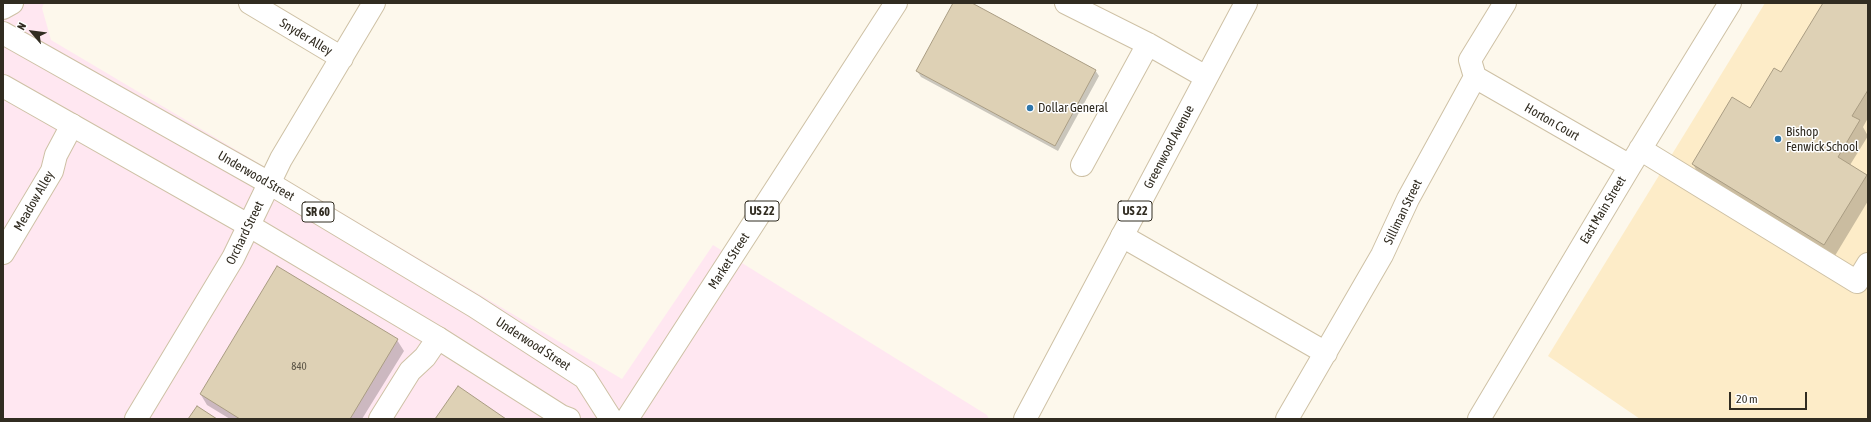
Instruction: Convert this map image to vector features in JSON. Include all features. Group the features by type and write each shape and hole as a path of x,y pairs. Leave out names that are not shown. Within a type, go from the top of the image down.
{"main road":[{"path":"3,8 12,3"},
{"name":"Snyder Alley","path":"250,3 342,58"},
{"name":"Orchard Street","path":"136,419 233,258 284,154 374,3"},
{"name":"Market Street","path":"627,419 896,3"},
{"path":"1066,3 1148,44 1206,77"},
{"name":"Greenwood Avenue","path":"1025,419 1246,3"},
{"path":"1475,77 1470,60 1505,3"},
{"name":"East Main Street","path":"1479,419 1635,158 1730,3"},
{"name":"Underwood Street","path":"3,33 269,183 474,306 585,378 611,419"},
{"path":"1082,165 1148,44"},
{"name":"Horton Court","path":"1475,77 1635,158 1857,282 1868,264"},
{"name":"Silliman Street","path":"1287,419 1382,255 1408,199 1475,77"},
{"path":"3,86 248,225 438,338 561,416 569,419"},
{"name":"Meadow Alley","path":"3,253 52,171 56,155 72,125"},
{"path":"1122,236 1326,353"},
{"path":"380,419 410,371 425,358 438,338"}],"shaded area":[{"path":"3,3 44,3 42,8 51,40 622,379 713,245 987,415 989,419 3,419"},
{"path":"1765,3 1868,3 1868,419 1640,419 1548,356"}],"building":[{"name":"Dollar General","path":"953,3 972,3 1096,70 1055,146 916,71"},
{"name":"Bishop Fenwick School","path":"1823,3 1868,3 1868,90 1852,116 1860,120 1838,157 1867,175 1824,245 1692,164 1732,97 1750,108 1774,68 1781,72"},
{"path":"277,266 398,339 350,419 240,419 200,394"},
{"path":"458,386 506,419 435,419"},
{"path":"197,406 217,419 188,419"}],"place":[{"name":"Dollar General","path":"1030,108"},
{"name":"Bishop Fenwick School","path":"1778,139"}]}
